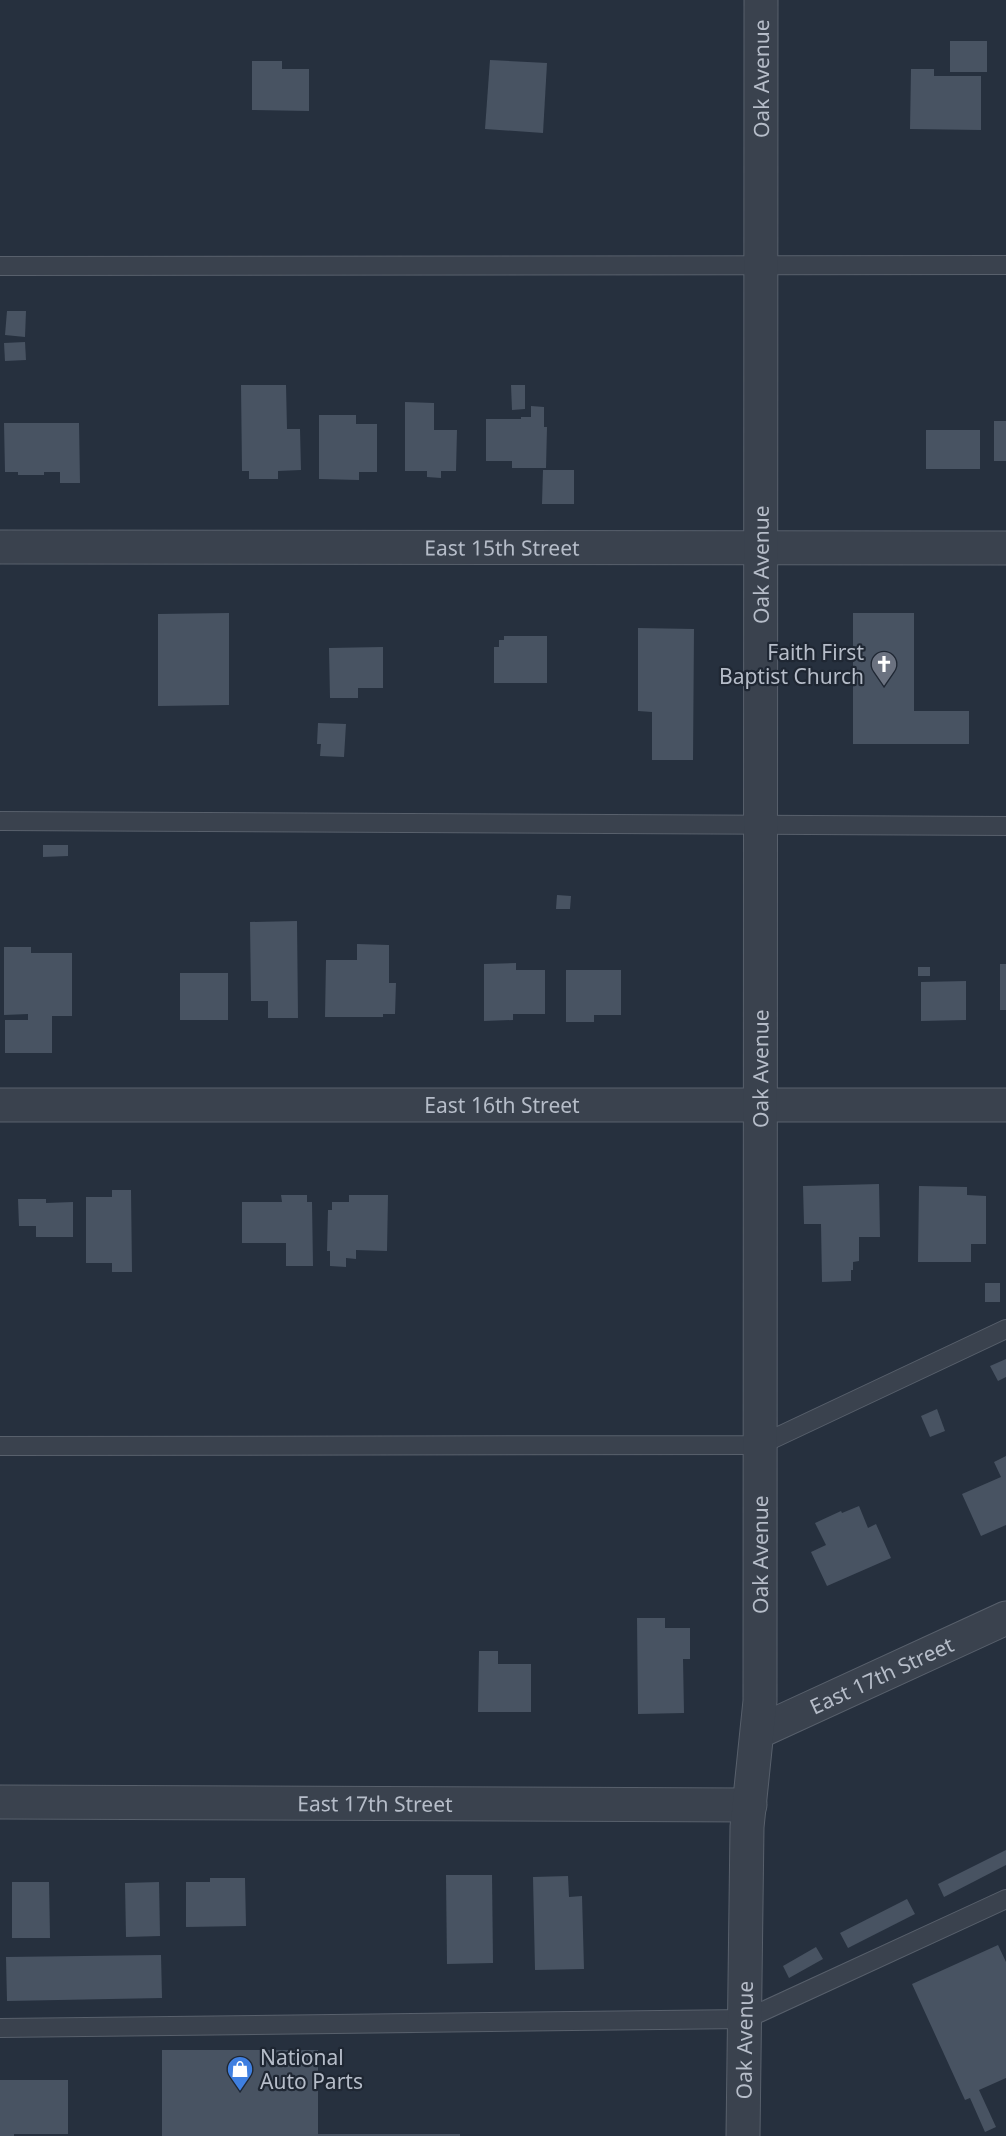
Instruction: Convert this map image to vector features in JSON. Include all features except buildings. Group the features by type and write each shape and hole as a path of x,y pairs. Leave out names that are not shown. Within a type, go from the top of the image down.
{"street":[{"name":"Oak Avenue","path":"743,2136 747,1827 760,1701 761,0"},
{"name":"East 15th Street","path":"0,547 1006,548"},
{"name":"East 16th Street","path":"0,1105 1006,1105"},
{"name":"East 17th Street","path":"758,1732 1006,1618"},
{"name":"East 17th Street","path":"0,1802 750,1805"}],"lane":[{"path":"0,266 1006,265"},
{"path":"0,821 1006,826"},
{"path":"0,1446 760,1445 1006,1329"},
{"path":"0,2028 746,2019 1006,1899"}],"place":[{"name":"Faith First Baptist Church","path":"884,687"},
{"name":"National Auto Parts","path":"240,2092"}]}
